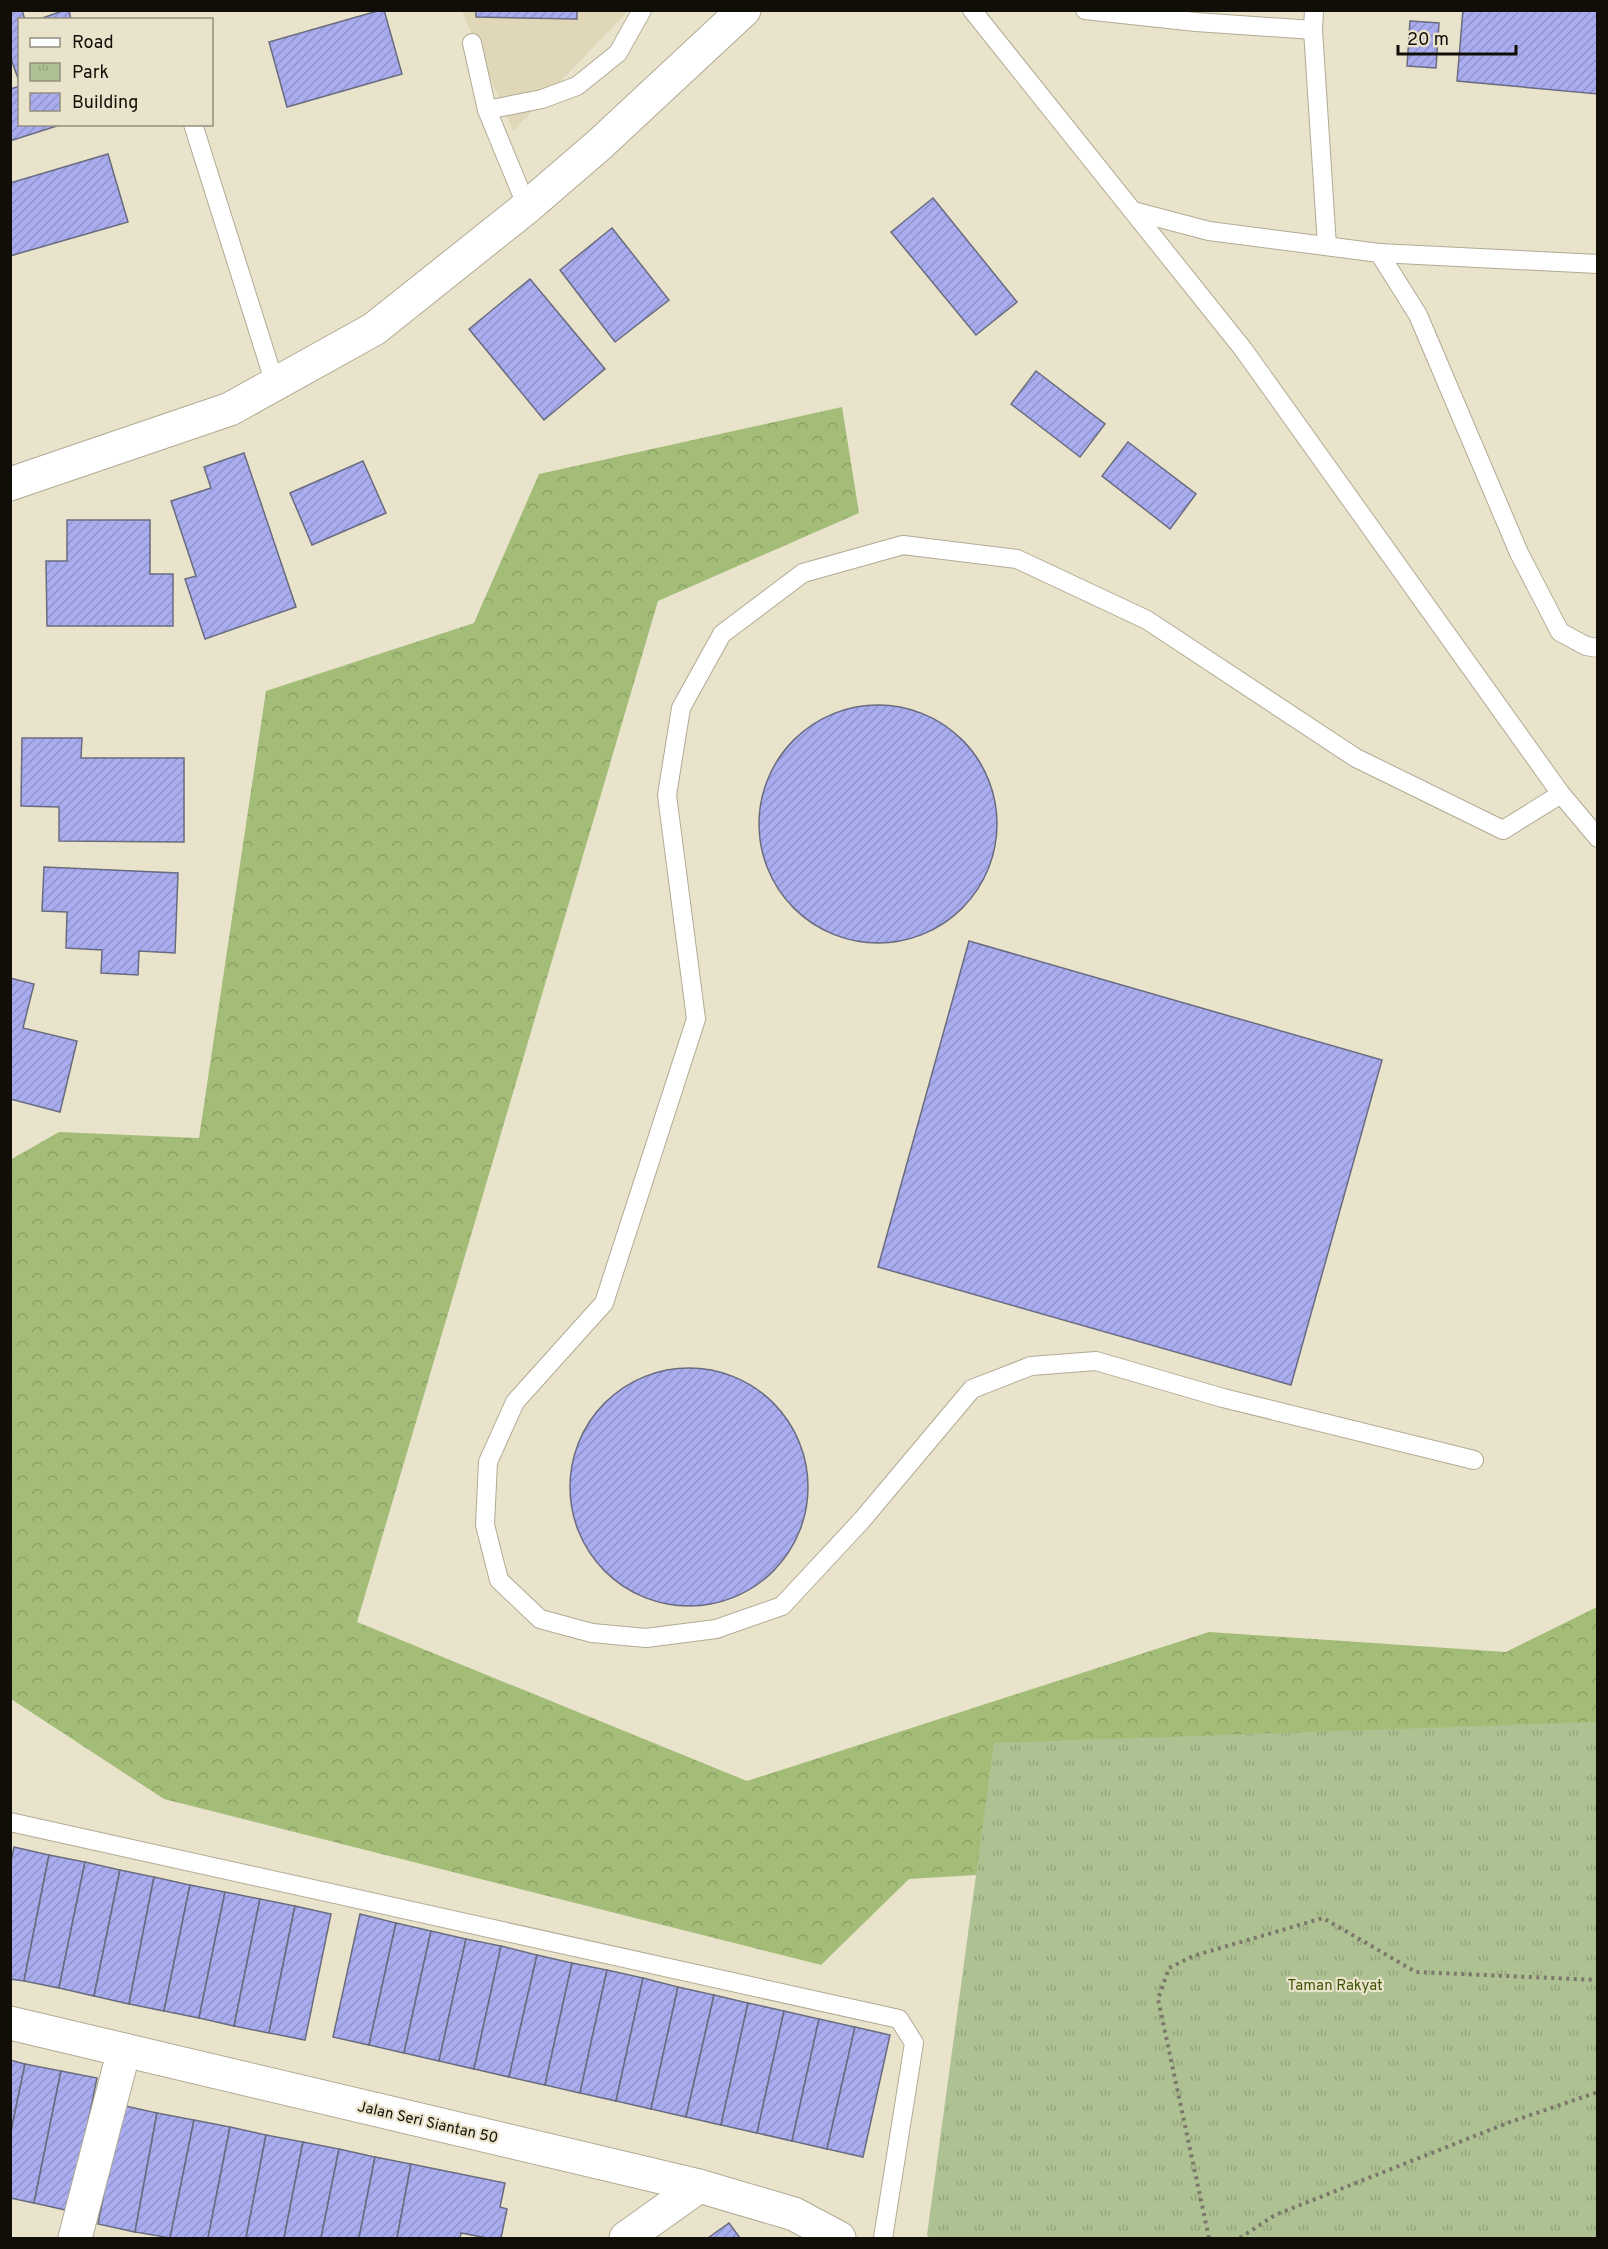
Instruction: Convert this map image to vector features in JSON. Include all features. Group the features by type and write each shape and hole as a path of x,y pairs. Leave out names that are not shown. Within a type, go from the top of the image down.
{"street":[{"path":"10,484 230,409 374,329 527,207 599,145 744,10"},
{"name":"Jalan Seri Siantan 50","path":"10,2023 699,2186 794,2214 839,2238"},
{"path":"75,2238 124,2050"},
{"path":"626,2238 699,2186"}],"lane":[{"path":"488,110 542,99 577,86 618,52 642,10"},
{"path":"972,10 1243,350 1561,794 1598,838"},
{"path":"1085,10 1196,22 1313,30"},
{"path":"1314,10 1313,30 1328,246"},
{"path":"472,43 488,110 527,207"},
{"path":"194,126 275,384"},
{"path":"1133,211 1209,231 1379,254 1598,264"},
{"path":"1379,254 1418,315 1519,553 1560,632 1586,646 1598,648"},
{"path":"1474,1460 1222,1398 1096,1361 1031,1366 972,1389 862,1520 782,1606 716,1629 646,1638 592,1634 540,1618 499,1580 485,1526 488,1462 515,1402 604,1304 696,1018 667,795 681,708 722,634 803,573 903,545 1017,559 1147,620 1356,758 1503,831 1561,794"},
{"path":"10,1822 899,2019 914,2043 883,2238"}],"path":[{"path":"1209,2238 1158,1999 1170,1968 1193,1956 1323,1918 1416,1972 1598,1980"},
{"path":"1240,2238 1275,2215 1510,2122 1598,2092"}],"shaded area":[{"path":"462,11 628,11 513,131"}],"green space":[{"path":"842,407 859,513 658,601 357,1622 747,1781 1209,1632 1506,1652 1597,1607 1597,1908 1267,1858 909,1879 821,1965 164,1799 11,1699 10,1160 59,1132 199,1138 266,691 474,623 539,474"},
{"name":"Taman Rakyat","path":"1597,1722 1597,2238 929,2238 927,2235 994,1743"}],"building":[{"path":"10,10 22,10 24,18 18,18 18,78 10,56"},
{"path":"69,10 71,18 43,18"},
{"path":"384,10 402,74 287,107 269,42"},
{"path":"476,10 577,10 577,19 476,17"},
{"path":"1463,10 1598,10 1598,94 1457,81"},
{"path":"1410,21 1439,23 1436,68 1407,66"},
{"path":"18,87 18,126 57,126 10,141 10,89"},
{"path":"108,154 128,222 10,256 10,183"},
{"path":"933,198 1017,302 976,335 891,232"},
{"path":"612,228 669,300 615,342 560,270"},
{"path":"530,279 605,369 544,420 469,329"},
{"path":"1036,371 1105,424 1080,457 1011,404"},
{"path":"1128,442 1196,494 1170,529 1102,476"},
{"path":"244,453 296,607 205,639 185,579 196,576 171,501 211,488 204,467"},
{"path":"363,461 386,513 312,545 290,493"},
{"path":"67,520 150,520 150,574 173,574 173,626 47,626 46,561 67,561"},
{"path":"878,705 901,708 934,719 962,740 983,768 994,801 997,824 994,847 983,880 962,908 934,929 901,940 878,943 855,940 822,929 794,908 773,880 762,847 759,824 762,801 773,768 794,740 822,719 855,708"},
{"path":"22,738 82,738 81,758 184,758 184,842 59,841 59,807 21,806"},
{"path":"44,867 178,873 175,953 139,951 138,975 101,973 102,950 66,948 67,912 42,911"},
{"path":"969,941 1382,1060 1291,1385 878,1267"},
{"path":"10,978 34,984 23,1028 77,1041 60,1112 10,1099"},
{"path":"677,1368 701,1368 724,1373 745,1382 765,1395 781,1411 794,1431 803,1452 808,1487 806,1510 799,1533 781,1563 765,1579 745,1592 724,1601 701,1606 677,1606 654,1601 633,1592 613,1579 597,1563 584,1543 575,1522 570,1499 570,1475 575,1452 584,1431 597,1411 613,1395 633,1382 654,1373"},
{"path":"14,1847 49,1855 24,1981 10,1979 10,1866"},
{"path":"49,1855 85,1862 59,1988 24,1981"},
{"path":"85,1862 120,1870 94,1996 59,1988"},
{"path":"120,1870 154,1877 129,2004 94,1996"},
{"path":"154,1877 190,1885 164,2011 129,2004"},
{"path":"190,1885 225,1892 199,2018 164,2011"},
{"path":"225,1892 260,1899 234,2026 199,2018"},
{"path":"260,1899 295,1906 269,2033 234,2026"},
{"path":"295,1906 331,1914 305,2040 269,2033"},
{"path":"360,1914 396,1923 369,2045 333,2037"},
{"path":"396,1923 431,1931 404,2053 369,2045"},
{"path":"431,1931 466,1939 439,2061 404,2053"},
{"path":"466,1939 501,1946 474,2069 439,2061"},
{"path":"501,1946 537,1955 509,2077 474,2069"},
{"path":"537,1955 572,1963 545,2085 509,2077"},
{"path":"572,1963 607,1970 580,2093 545,2085"},
{"path":"607,1970 643,1978 616,2101 580,2093"},
{"path":"643,1978 678,1987 651,2109 616,2101"},
{"path":"678,1987 714,1995 686,2117 651,2109"},
{"path":"714,1995 748,2003 721,2125 686,2117"},
{"path":"748,2003 784,2011 757,2133 721,2125"},
{"path":"784,2011 819,2019 792,2141 757,2133"},
{"path":"819,2019 855,2027 827,2149 792,2141"},
{"path":"855,2027 890,2035 863,2157 827,2149"},
{"path":"10,2060 25,2064 10,2136"},
{"path":"25,2064 61,2071 34,2203 10,2198 10,2136"},
{"path":"61,2071 97,2078 70,2211 34,2203"},
{"path":"121,2105 157,2113 135,2232 98,2224"},
{"path":"157,2113 194,2120 170,2238 135,2232"},
{"path":"194,2120 230,2127 208,2238 170,2238"},
{"path":"230,2127 266,2135 246,2238 208,2238"},
{"path":"266,2135 303,2142 284,2238 246,2238"},
{"path":"303,2142 339,2149 321,2238 284,2238"},
{"path":"339,2149 375,2157 359,2238 321,2238"},
{"path":"375,2157 411,2164 397,2238 359,2238"},
{"path":"411,2164 505,2183 500,2207 507,2209 501,2238 461,2233 460,2238 397,2238"},
{"path":"729,2223 740,2238 708,2238"}]}
